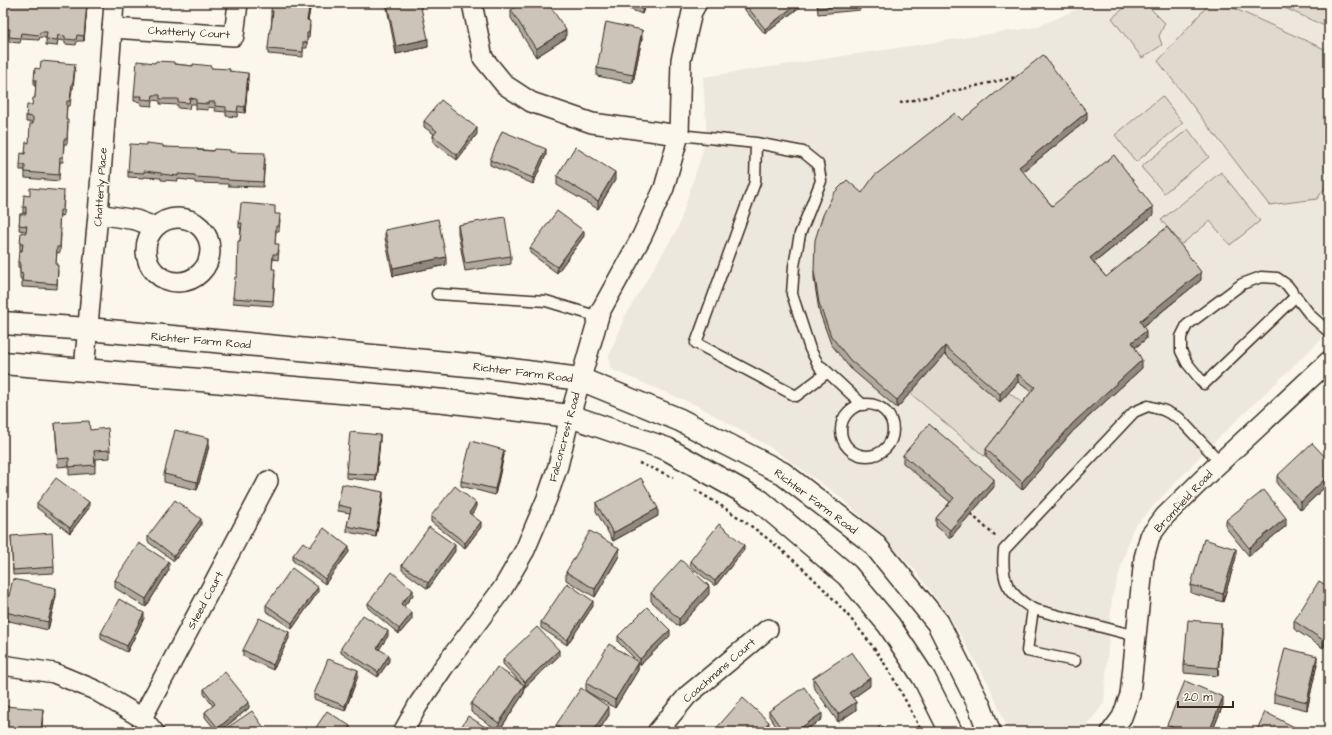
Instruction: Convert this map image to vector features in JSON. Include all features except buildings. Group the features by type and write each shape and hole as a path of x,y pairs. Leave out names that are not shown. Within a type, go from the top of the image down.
{"main road":[{"name":"Richter Farm Road","path":"3,323 88,329 482,366 580,379 680,420 782,473 873,543 938,623 980,707 989,732"},
{"path":"3,363 445,400 570,416 667,448 760,500 847,575 889,625 924,678 951,732"}],"street":[{"name":"Chatterly Place","path":"84,370 98,214 114,3"},
{"name":"Chatterly Court","path":"112,28 234,36 238,3"},
{"path":"472,3 484,58 505,85 531,102 592,124 679,135"},
{"name":"Falconcrest Road","path":"403,732 418,704 443,668 503,588 525,550 547,498 558,466 580,379 600,312 642,236 664,188 679,135 681,60 692,12 697,3"},
{"path":"98,214 136,220 155,227"},
{"name":"Bromfield Road","path":"1111,732 1122,717 1130,695 1144,558 1150,536 1165,516 1220,462 1329,361"},
{"name":"Steed Court","path":"148,725 268,482"},
{"name":"Coachmans Court","path":"657,732 688,695 768,629"},
{"path":"3,665 54,673 95,690 148,725"}],"lane":[{"path":"679,135 756,143 803,152 818,164 821,181 800,234 794,266 792,294 810,349 824,375 796,396 696,343 755,182 756,143"},
{"path":"1296,296 1204,384 1181,351 1181,336 1187,325 1242,284 1262,277 1277,278 1287,285 1296,296 1311,316 1329,332"},
{"path":"437,294 546,301 599,317"},
{"path":"817,362 863,405 876,406 884,410 889,417 893,434 890,443 878,454 869,456 860,456 850,450 842,439 841,431 842,422 846,415 852,409 863,405"},
{"path":"1136,636 1033,609 1019,600 1007,584 1002,568 1004,550 1134,412 1148,406 1163,410 1179,418 1220,462"},
{"path":"1033,609 1027,651 1075,661"}],"path":[{"path":"900,103 1016,77"},
{"path":"637,462 680,481"},
{"path":"692,488 759,531 800,565 834,599 871,644 899,689 922,732"},
{"path":"971,514 1007,547"}],"shaded area":[{"path":"1092,3 1274,3 1329,28 1329,332 1208,448 1133,528 1112,597 1104,703 1082,732 1009,732 989,685 950,617 914,569 874,528 839,496 770,447 696,405 610,369 609,356 625,316 678,228 707,138 703,77 1036,27"},
{"path":"1130,3 1145,3 1165,23 1159,36 1162,45 1142,58 1112,18"},
{"path":"1210,3 1222,3 1329,51 1329,182 1317,199 1269,205 1158,61"},
{"path":"1274,3 1329,3 1329,28"},
{"path":"1162,96 1183,123 1136,162 1115,135"},
{"path":"1188,129 1209,157 1164,193 1141,167"},
{"path":"1221,172 1260,221 1230,245 1210,221 1182,244 1161,220"},
{"path":"945,354 1000,401 1008,392 1026,406 984,456 910,393"}]}
